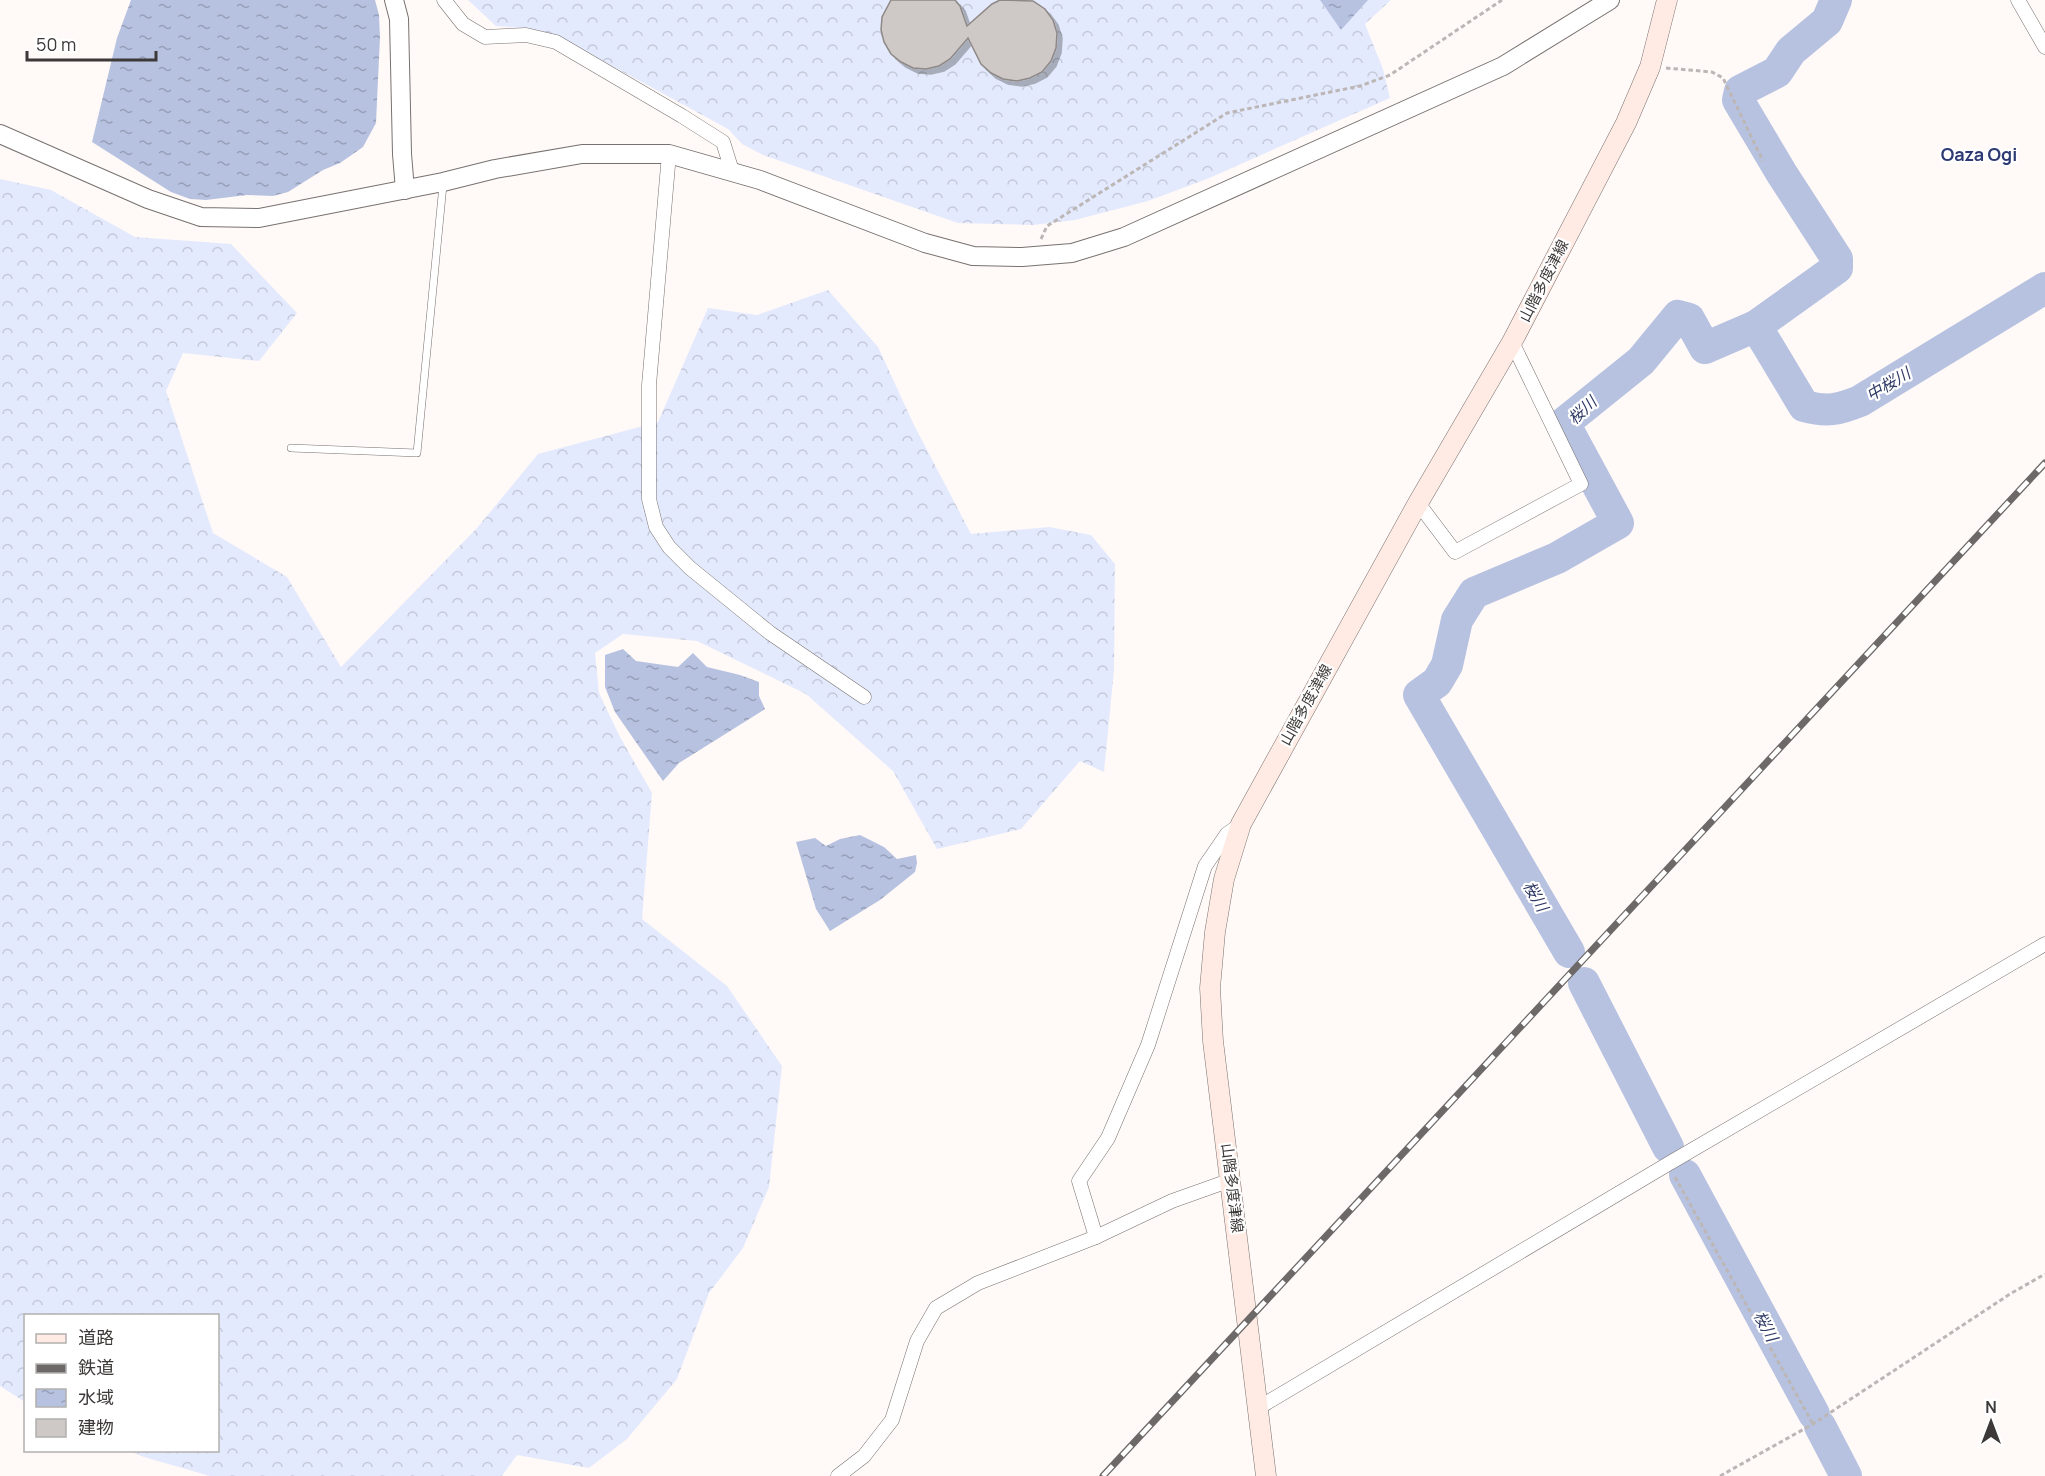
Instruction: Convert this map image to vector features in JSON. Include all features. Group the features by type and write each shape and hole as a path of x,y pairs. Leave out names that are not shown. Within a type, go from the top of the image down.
{"main road":[{"name":"山階多度津線","path":"1266,1476 1213,1041 1210,988 1215,932 1224,879 1241,824 1418,503 1512,342 1626,123 1650,67 1667,0"}],"street":[{"path":"394,0 399,19 405,189"},
{"path":"444,0 463,24 485,37 526,35 556,42 682,116 723,142 732,171"},
{"path":"0,134 10,136 148,199 201,217 259,218 443,182 495,169 582,154 669,154 760,180 925,243 973,256 1033,257 1072,254 1134,232 1503,66 1610,0"},
{"path":"2018,0 2045,47"},
{"path":"669,154 650,385 650,499 656,527 669,548 690,568 770,633 864,697"},
{"path":"1418,503 1455,552 1581,484 1512,342"},
{"path":"1096,1237 1079,1181 1108,1138 1148,1045 1205,866 1227,834 1241,824"},
{"path":"1258,1408 1668,1164 2045,944"},
{"path":"838,1476 864,1456 892,1420 917,1341 936,1308 978,1283 1096,1237 1172,1201 1231,1179"}],"lane":[{"path":"291,448 417,453 443,182"}],"path":[{"path":"1033,257 1047,226 1227,113 1360,86 1390,75 1502,0"},
{"path":"1650,67 1712,72 1723,78 1763,161"},
{"path":"1668,1164 1813,1424"},
{"path":"1720,1476 1813,1424 2010,1294 2045,1274"}],"green space":[{"path":"468,0 1391,0 1365,24 1383,69 1390,98 1207,179 1148,201 1075,220 1033,225 958,223 763,155 742,144 728,129 557,36 523,28 496,26"},
{"path":"0,179 51,190 135,237 231,244 297,313 259,361 183,353 166,391 213,533 287,577 341,667 477,528 538,454 658,422 708,308 757,315 828,290 878,347 914,425 971,534 1049,527 1091,535 1115,564 1114,670 1104,772 1080,761 1021,829 937,849 893,771 806,694 697,641 623,634 595,653 599,693 620,737 652,793 642,919 727,986 782,1066 769,1187 743,1248 709,1293 677,1379 627,1439 589,1468 517,1455 502,1476 210,1476 132,1452 219,1452 219,1314 24,1314 24,1401 0,1386"}],"water":[{"path":"131,0 375,0 379,15 380,37 376,123 363,147 340,163 323,170 288,192 273,196 247,195 206,200 190,199 171,192 92,142 117,38"},
{"path":"1320,0 1368,0 1341,30"},
{"path":"623,649 636,661 678,667 693,653 707,667 759,682 759,696 765,709 679,763 663,781 615,712 605,687 605,655"},
{"path":"860,835 884,847 897,859 916,855 915,872 880,900 830,931 816,909 796,842 815,838 826,846 840,839"}],"building":[{"path":"891,0 955,0 960,6 967,26 992,4 1000,0 1033,1 1045,9 1053,20 1057,33 1056,48 1051,61 1042,72 1017,81 1003,79 991,73 981,64 968,38 950,59 939,66 926,69 913,68 891,54 884,42 881,30 882,17"}],"waterway":[{"name":"桜川","path":"1569,952 1419,695 1437,682 1447,665 1457,620 1474,593 1557,558 1618,523 1564,423 1641,361 1678,316 1689,319 1705,348 1756,326 1837,268 1837,259 1738,100 1740,91 1777,72 1791,51 1827,21 1836,0"},
{"name":"中桜川","path":"1756,326 1804,406 1832,409 1860,401 2045,288"},
{"name":"桜川","path":"1584,983 1668,1147"},
{"name":"桜川","path":"1685,1175 1814,1414"},
{"name":"桜川","path":"1820,1426 1846,1476"}],"railway":[{"path":"1103,1476 2045,463"}],"district":[{"name":"Oaza Ogi","path":"1979,155"}]}
